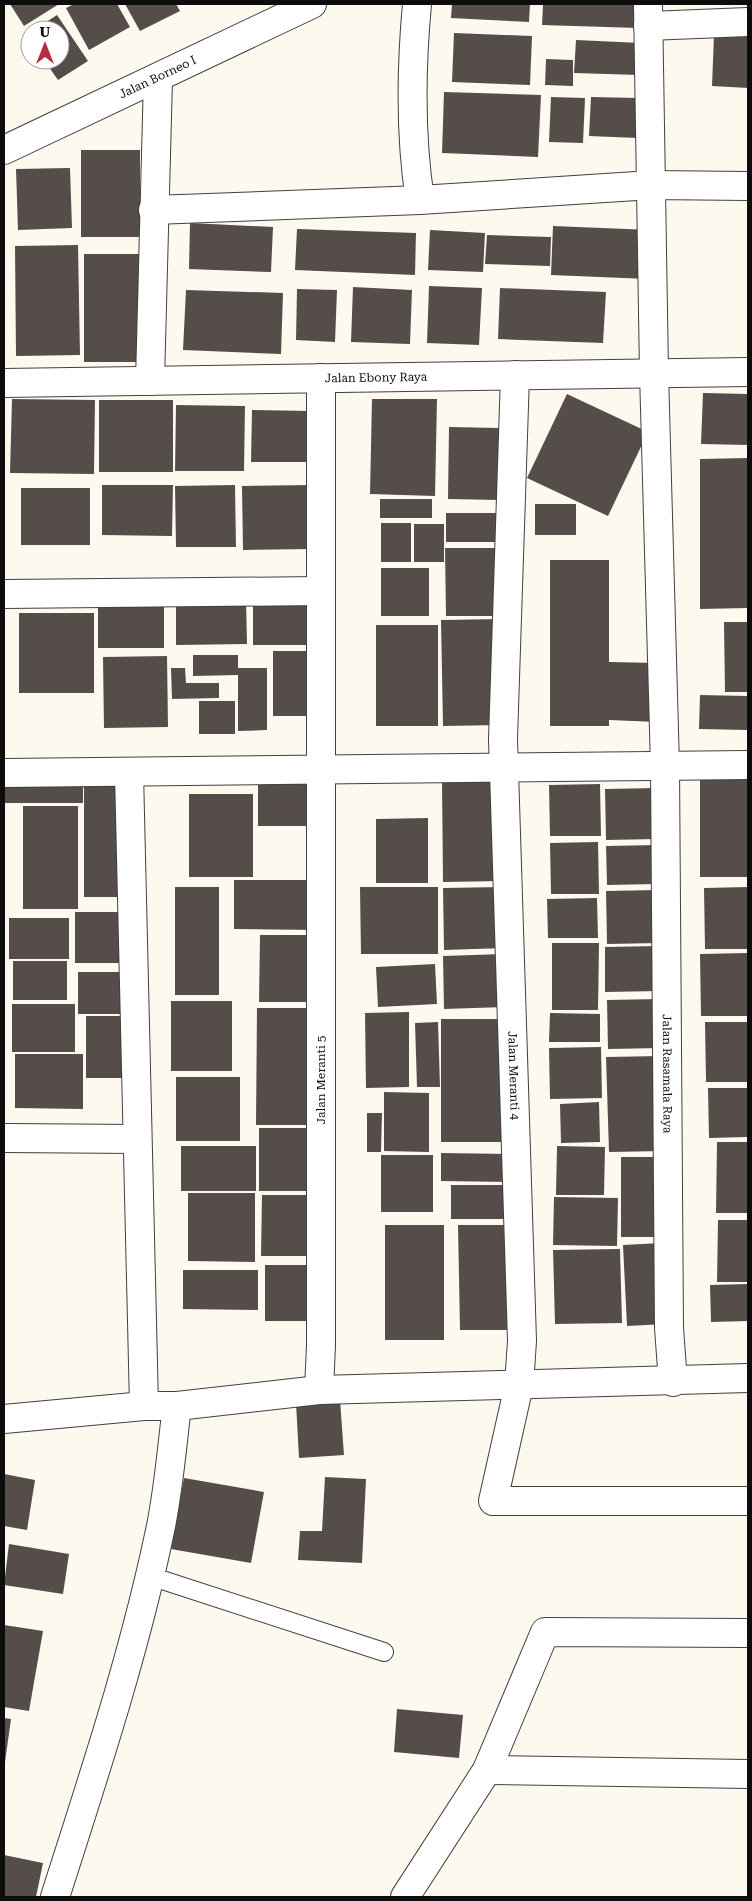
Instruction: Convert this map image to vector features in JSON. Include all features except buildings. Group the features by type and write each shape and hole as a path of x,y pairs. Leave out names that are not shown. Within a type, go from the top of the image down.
{"street":[{"name":"Jalan Borneo I","path":"4,150 158,79 312,4"},
{"path":"416,4 413,115 414,158 420,200"},
{"path":"648,15 748,22"},
{"name":"Jalan Rasamala Raya","path":"648,15 654,373 665,766 669,1328 672,1382"},
{"path":"150,381 153,210 158,79"},
{"path":"153,210 420,200 652,185 748,186"},
{"name":"Jalan Ebony Raya","path":"4,383 748,372"},
{"name":"Jalan Meranti 4","path":"515,375 503,738 506,767 522,1341 519,1385 493,1501 748,1501"},
{"name":"Jalan Meranti 5","path":"318,1390 321,1345 321,378"},
{"path":"4,594 321,590"},
{"path":"4,773 748,765"},
{"path":"129,772 144,1406"},
{"path":"4,1138 137,1139"},
{"path":"4,1419 144,1406 177,1406 318,1390 672,1382 748,1378"},
{"path":"54,1897 101,1752 150,1576 167,1490 177,1406"},
{"path":"405,1897 486,1770 545,1632 748,1633"},
{"path":"486,1770 748,1774"}],"lane":[{"path":"150,1576 384,1652"}]}
